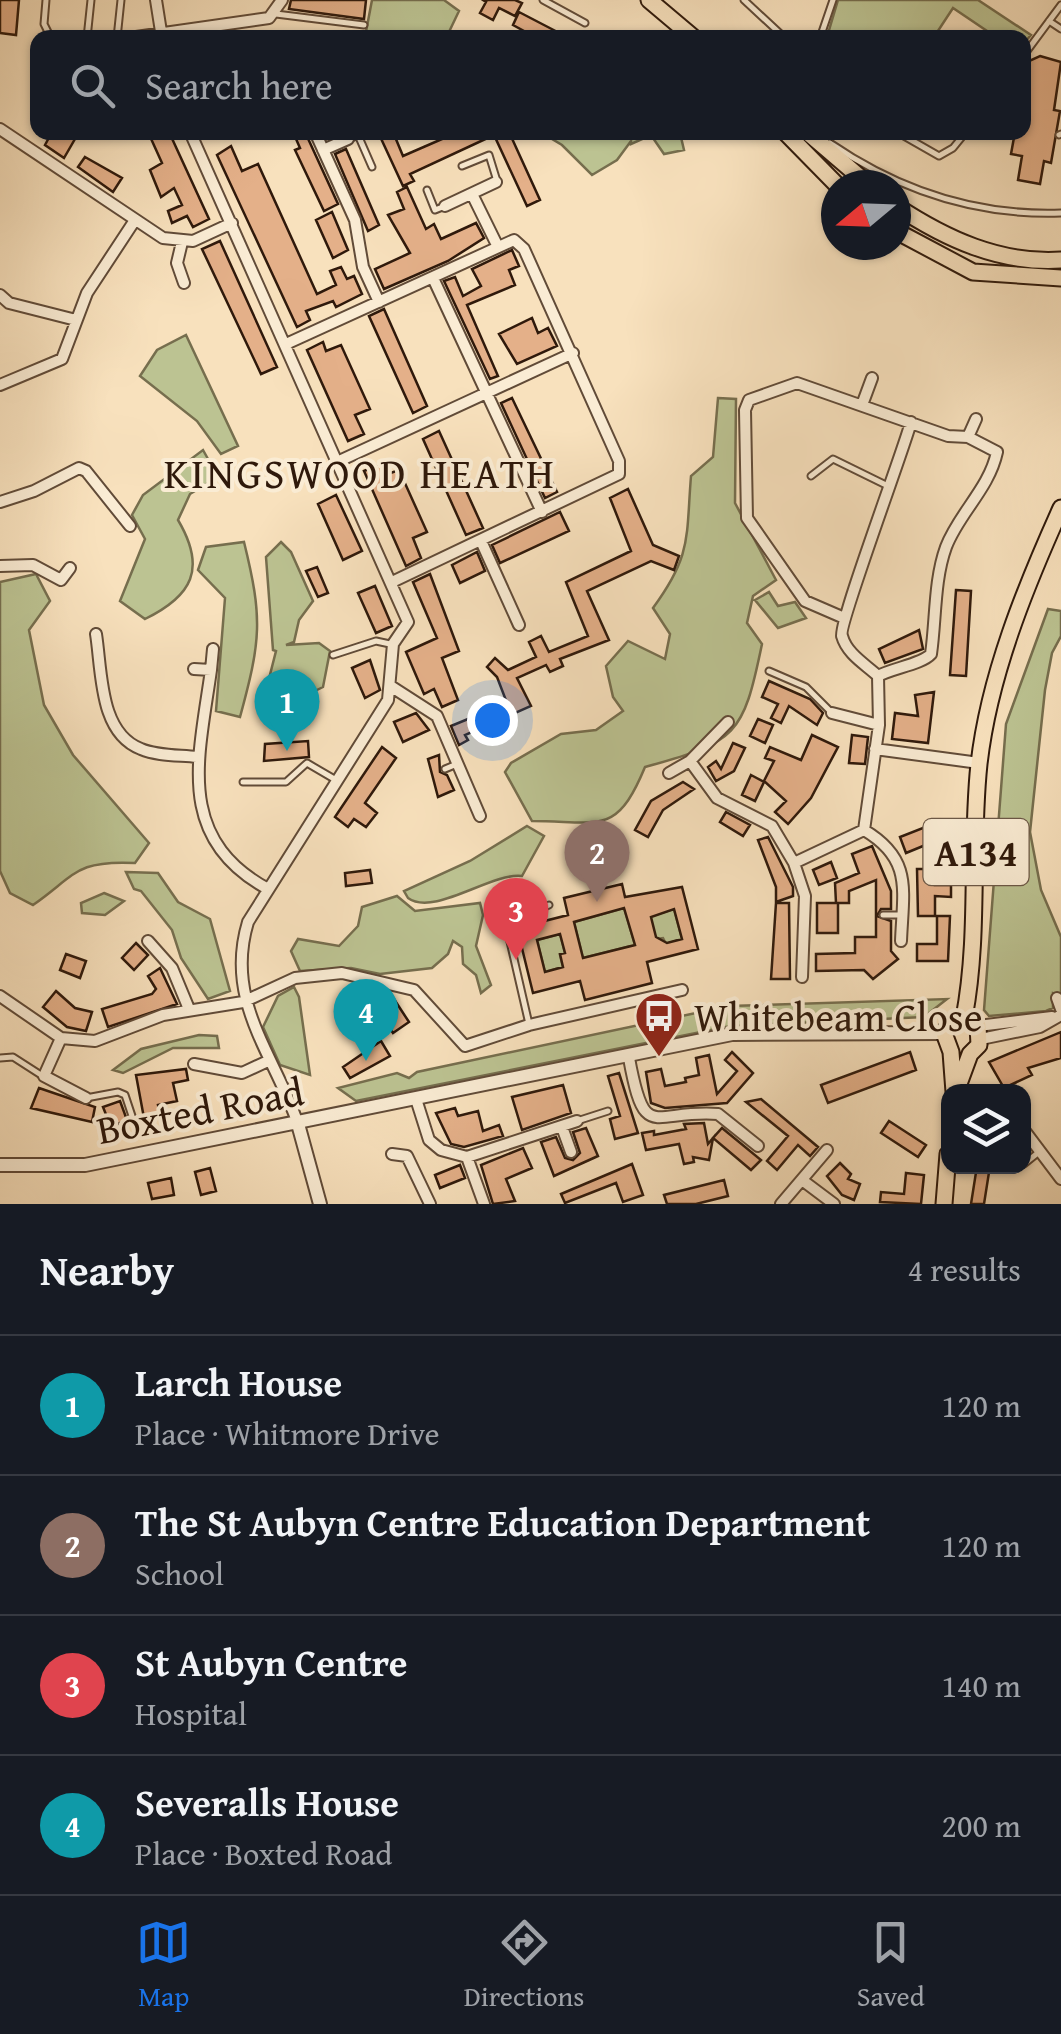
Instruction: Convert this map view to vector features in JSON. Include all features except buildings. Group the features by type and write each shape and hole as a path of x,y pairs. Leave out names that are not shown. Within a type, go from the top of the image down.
{"main road":[{"path":"648,0 684,30"},
{"path":"793,140 822,170"},
{"path":"820,140 853,170"},
{"path":"911,214 982,251 1036,262 1061,260"},
{"path":"911,239 972,272 1061,278"},
{"name":"A134","path":"974,1028 972,941 979,764 1007,644 1061,508"},
{"path":"954,1084 951,1052 944,1033 951,1022 974,1028 970,1054 958,1084"},
{"path":"951,1052 970,1054"},
{"path":"944,1204 946,1174"}],"street":[{"path":"156,0 160,30"},
{"path":"184,30 276,14 282,0"},
{"path":"0,128 163,238 182,242 232,223"},
{"path":"194,140 408,622 393,644 388,700 268,889 242,940 244,1002 298,1124 320,1204"},
{"path":"318,140 355,220 363,267 379,302"},
{"path":"323,150 346,140"},
{"path":"445,206 496,182"},
{"path":"472,194 498,247"},
{"path":"0,386 62,360 86,293 135,220"},
{"path":"286,344 514,240 520,242 573,353 622,469 481,542 392,582"},
{"path":"182,242 177,262 184,283"},
{"path":"433,278 542,512"},
{"path":"0,295 10,303 76,320"},
{"path":"337,462 573,353"},
{"path":"862,405 872,378"},
{"path":"842,617 805,601 747,518 745,410 749,400 797,383 948,436 968,438 997,452 992,474 947,545 939,570 931,654 925,661 899,664 878,676"},
{"path":"968,438 976,419"},
{"path":"864,830 878,725 878,676 850,652 840,633 842,617 911,422"},
{"path":"0,502 34,492 79,468 130,526"},
{"path":"113,504 126,496"},
{"path":"481,542 518,626"},
{"path":"0,566 32,565 61,580 70,568"},
{"path":"96,634 106,701 121,736 140,749 196,757"},
{"path":"213,649 196,757 200,804 211,834 232,864 268,889"},
{"path":"194,668 212,670"},
{"path":"392,686 437,716 480,816"},
{"path":"832,712 878,725"},
{"path":"668,774 690,761 728,722"},
{"path":"875,749 979,764"},
{"path":"690,761 717,798 772,826 794,863 805,896 798,944 802,976"},
{"path":"794,863 864,830"},
{"path":"864,830 892,849 900,868 901,941"},
{"path":"148,942 172,968 189,1009"},
{"path":"0,996 61,1038 95,1041 189,1009 244,1002 294,978 342,973 414,990 465,1046 529,1025 682,990"},
{"path":"974,1028 1040,1028 1059,1010"},
{"name":"Boxted Road","path":"0,1165 85,1166 630,1058 732,1034 944,1033"},
{"path":"61,1038 44,1076 86,1098"},
{"path":"630,1058 638,1103 646,1114 657,1120 718,1114 758,1146"},
{"path":"194,1064 242,1073 268,1062"},
{"path":"416,1099 433,1145 467,1156 578,1122"},
{"path":"562,1127 570,1152"},
{"path":"1031,1140 1061,1179"},
{"path":"781,1204 827,1150"},
{"path":"392,1154 407,1156 430,1204"},
{"path":"467,1156 484,1204"},
{"path":"802,1180 834,1204"}],"lane":[{"path":"46,0 47,30"},
{"path":"89,30 91,0"},
{"path":"118,30 121,0"},
{"path":"543,0 585,23"},
{"path":"744,0 776,30"},
{"path":"823,30 834,0"},
{"path":"1031,45 1061,5"},
{"path":"276,14 364,25"},
{"path":"1049,21 1061,29"},
{"path":"360,140 372,167"},
{"path":"823,140 865,167 932,197 1009,211 1061,213"},
{"path":"911,140 939,156 960,140"},
{"path":"462,166 489,155 499,176 496,182"},
{"path":"426,190 436,210 445,206"},
{"path":"811,476 833,459 890,488"},
{"path":"333,655 376,641 393,644"},
{"path":"769,671 806,687 832,712"},
{"path":"243,782 286,782 307,764 336,780"},
{"path":"445,769 458,764"},
{"path":"529,1025 508,933 511,922 549,904"},
{"path":"883,915 902,916"},
{"path":"0,1058 13,1057 44,1076"},
{"path":"86,1098 118,1092 125,1096 133,1120"},
{"path":"578,1122 608,1112"},
{"path":"1031,1158 1039,1152"}],"green space":[{"path":"372,0 444,0 459,11 450,30 366,30"},
{"path":"838,0 978,0 1023,30 986,30 953,8 939,30 829,30"},
{"path":"554,140 640,140 631,141 617,160 592,175"},
{"path":"654,140 682,140 684,150 664,154"},
{"path":"186,335 238,446 221,454 197,421 140,376 157,350"},
{"path":"718,398 736,399 735,503 776,580 753,596 747,623 762,644 749,699 731,731 717,741 645,767 625,805 614,815 590,822 532,821 505,772 511,763 561,734 596,730 623,711 613,697 606,666 628,641 665,659 670,634 653,608 681,559 691,476 713,457"},
{"path":"203,450 218,477 190,494 178,520 192,553 190,579 174,601 145,619 120,601 145,539 132,515 143,495"},
{"path":"244,542 257,630 240,717 216,711 225,598 198,570 206,547"},
{"path":"281,542 291,552 313,601 299,620 294,642 286,645 319,643 330,651 323,687 264,716 260,714 276,651 266,557"},
{"path":"36,574 50,601 29,630 44,705 73,755 149,843 135,863 88,867 33,905 10,893 0,871 0,582"},
{"path":"769,592 778,606 795,602 806,618 778,628 755,600"},
{"path":"1048,609 1061,611 1061,636 1052,653 1045,690 1030,832 1041,890 1061,937 1061,995 1053,993 1053,1008 1046,1011 989,1016 984,1010 1006,724"},
{"path":"527,826 544,836 522,876 495,880 433,902 408,898 404,891 470,861"},
{"path":"126,872 158,873 178,902 210,919 230,991 208,999 181,958 172,930 141,891 134,889"},
{"path":"104,893 124,901 105,915 82,913 81,903"},
{"path":"397,896 415,911 480,903 483,915 476,946 491,985 481,993 476,975 463,964 462,947 453,941 448,954 432,968 380,974 351,968 300,971 291,951 298,939 339,946 358,926 362,907"},
{"path":"624,908 635,945 583,958 574,922"},
{"path":"674,909 682,939 666,944 663,938 656,939 645,918"},
{"path":"560,934 565,953 560,955 563,967 545,972 537,940"},
{"path":"294,987 299,997 310,1075 280,1065 263,1027 278,996"},
{"path":"947,999 924,1017 731,1026 356,1101 338,1088 397,1073 409,1078 417,1072 729,1006"},
{"path":"199,1035 217,1036 219,1048 173,1048 123,1073 113,1070 141,1049"}],"place":[{"name":"Larch House","path":"287,751"},
{"name":"The St Aubyn Centre Education Department","path":"597,902"},
{"name":"St Aubyn Centre","path":"516,960"},
{"name":"Whitebeam Close","path":"659,1058"},
{"name":"Severalls House","path":"366,1061"}],"district":[{"name":"KINGSWOOD HEATH","path":"360,472"}]}
